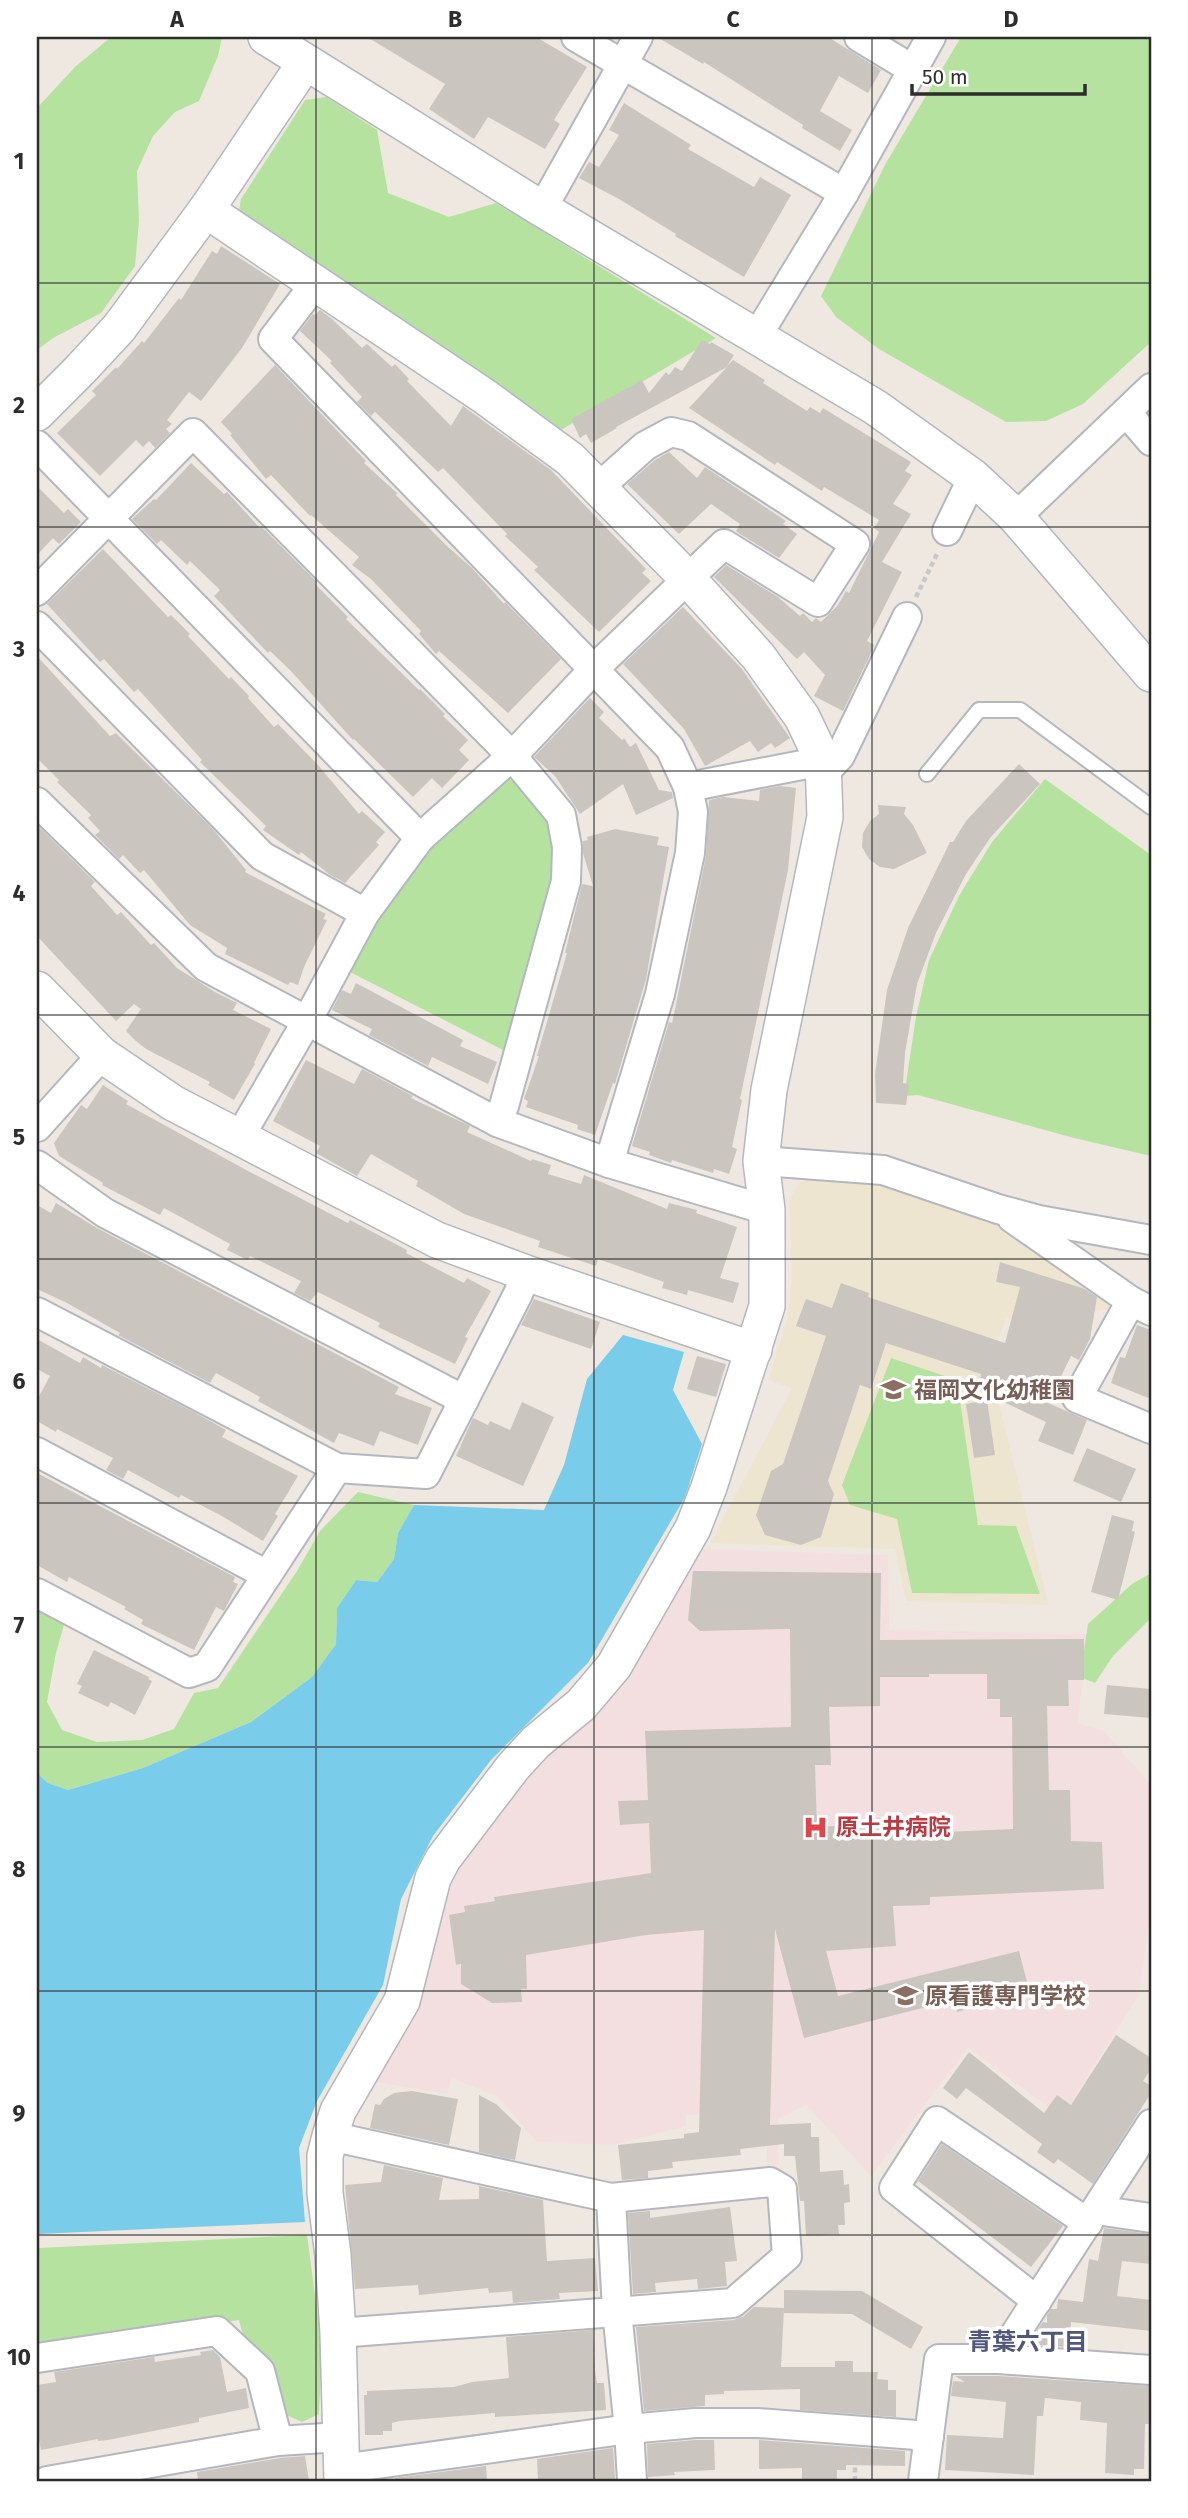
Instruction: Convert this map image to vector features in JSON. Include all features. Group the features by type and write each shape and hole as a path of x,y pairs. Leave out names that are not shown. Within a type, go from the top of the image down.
{"street":[{"path":"266,37 542,209 875,407 973,477 1016,517 1151,674"},
{"path":"576,37 844,193"},
{"path":"542,209 638,37"},
{"path":"859,37 912,69"},
{"path":"757,336 844,193 931,37"},
{"path":"37,412 119,328 206,210 305,63"},
{"path":"206,210 484,396 570,459 688,579 758,656 802,717 824,766 825,817 769,1090 761,1161 767,1210 767,1306 709,1488 693,1528 614,1666 581,1705 536,1742 513,1767 443,1859 433,1878 402,2001 338,2110 330,2136 325,2156 325,2193 333,2255 338,2333 341,2463"},
{"path":"315,284 273,339 670,748 688,787 692,812 690,853 660,995 609,1163"},
{"path":"1016,517 1151,388"},
{"path":"1126,413 1151,441"},
{"path":"239,1138 307,1021 365,913 419,838 512,756 594,668 724,544 818,602 855,544 688,436 671,432 645,446 598,488"},
{"path":"37,591 193,433 512,756 561,816 567,847 566,881 497,1122"},
{"path":"37,445 419,838"},
{"path":"947,531 973,477"},
{"path":"688,787 824,766 840,756 906,617"},
{"path":"37,626 262,856 365,913"},
{"path":"37,802 206,967 497,1122 609,1163 767,1210"},
{"path":"37,989 103,1055 173,1103 437,1240 754,1350"},
{"path":"37,1127 103,1055"},
{"path":"761,1161 883,1170 1039,1220 1151,1240"},
{"path":"37,1165 105,1213 464,1400"},
{"path":"998,1209 1141,1306 1077,1398 1151,1429"},
{"path":"37,1312 337,1468 426,1474 518,1294 526,1273"},
{"path":"37,1452 267,1574"},
{"path":"37,1593 189,1673 207,1667 337,1468"},
{"path":"1037,2301 894,2188 937,2121 1092,2216 1151,2218"},
{"path":"999,2359 1151,2124"},
{"path":"330,2136 611,2198 770,2182 782,2189 787,2256 733,2303 338,2333"},
{"path":"611,2198 617,2311 632,2481"},
{"path":"37,2358 217,2330 260,2371 278,2441"},
{"path":"923,2481 939,2359 999,2359 1151,2370"},
{"path":"47,2481 278,2441 341,2463 695,2423 758,2423 929,2436"}],"lane":[{"path":"927,774 979,710 1020,710 1151,807"}],"path":[{"path":"906,617 947,531"}],"shaded area":[{"name":"福岡文化幼稚園","path":"820,1175 878,1180 972,1207 1112,1292 1120,1307 1084,1313 1051,1326 1006,1317 993,1357 996,1392 1049,1605 906,1601 895,1549 710,1543 792,1388 768,1380 787,1320 792,1279 789,1200 799,1183"},
{"name":"原土井病院","path":"703,1549 888,1555 889,1630 1087,1634 1078,1723 1104,1731 1151,1785 1151,1904 1139,1995 1062,2117 968,2048 871,2176 806,2105 778,2119 778,2167 767,2166 767,2111 686,2115 686,2126 612,2145 537,2142 498,2097 452,2078 447,2094 369,2081 449,1869 657,1623"}],"green space":[{"path":"111,37 222,37 218,56 199,101 175,112 153,136 137,171 139,221 135,266 101,313 53,338 37,350 37,108 75,67"},
{"path":"961,37 1151,37 1151,342 1083,404 1046,421 1006,422 879,349 836,317 821,296 886,163"},
{"path":"326,97 377,130 388,193 449,217 496,203 716,338 561,430 541,414 238,217 241,199 305,100"},
{"path":"508,778 536,801 548,815 556,833 557,849 547,905 505,1051 346,970 375,916 432,842"},
{"path":"1045,779 1151,855 1151,1156 918,1095 904,1096 916,1017 929,960 959,896 992,842"},
{"path":"891,1358 957,1380 978,1525 1016,1526 1040,1594 912,1593 897,1519 850,1505 842,1485"},
{"path":"358,1492 414,1505 398,1533 394,1559 377,1582 356,1580 337,1608 336,1644 312,1677 251,1722 143,1768 68,1790 48,1783 37,1773 37,1610 64,1625 47,1702 62,1730 97,1742 142,1740 174,1729 194,1693 218,1688 297,1571 320,1531"},
{"path":"1151,1573 1151,1618 1113,1656 1095,1683 1080,1677 1088,1624 1132,1584"},
{"path":"307,2235 322,2347 319,2414 302,2422 282,2413 275,2373 245,2343 239,2320 37,2350 37,2248"}],"water":[{"path":"623,1335 684,1352 673,1390 702,1444 685,1497 588,1663 491,1760 433,1836 401,1899 383,1985 317,2101 299,2148 305,2222 37,2234 37,1773 48,1783 68,1790 143,1768 251,1722 312,1677 336,1644 337,1608 356,1580 377,1582 394,1559 398,1533 414,1505 544,1510 564,1465 587,1379"}],"building":[{"path":"367,37 536,37 587,67 554,120 560,124 545,149 488,117 474,139 429,109 445,84"},
{"path":"657,37 828,37 881,70 868,93 839,76 820,111 852,130 840,151 704,62 703,64"},
{"path":"624,103 691,145 688,149 754,187 760,177 791,195 744,277 619,199 579,178 589,162 599,167 619,135 609,130"},
{"path":"221,246 280,284 242,348 201,401 189,392 167,420 172,424 166,429 170,433 155,448 149,441 143,447 136,440 100,476 57,433 96,395 92,391 116,367 117,369 142,341 144,343 179,298 181,300 212,251 217,254"},
{"path":"320,310 362,348 367,344 392,367 395,364 409,379 407,381 451,426 463,406 551,470 646,569 642,573 651,581 599,632 534,570 538,567 505,536 507,534 443,468 438,472 375,412 371,416 357,402 362,397 330,363 332,361 300,331 313,314"},
{"path":"702,340 734,355 727,366 733,360 807,411 810,407 820,413 823,408 911,462 905,471 912,475 893,504 911,514 882,562 902,572 867,641 874,645 873,649 843,711 814,696 825,675 804,652 797,659 714,577 726,565 778,597 800,616 803,613 812,622 816,618 821,622 838,605 846,591 849,593 879,532 874,528 879,520 824,487 822,491 777,462 775,465 689,408 727,367 591,443 586,434 580,438 571,419 642,380 649,393 666,372 669,375 675,367 682,371"},
{"path":"275,365 366,461 364,463 561,659 508,713 439,651 436,654 419,634 421,631 371,579 352,565 359,557 310,516 271,475 266,479 221,422"},
{"path":"669,452 697,478 705,467 786,521 783,524 797,534 779,558 736,531 740,524 711,504 679,534 627,484 655,460"},
{"path":"191,463 224,494 227,492 260,528 261,526 317,582 315,584 348,617 346,619 420,689 468,740 459,750 469,760 442,788 432,778 413,797 353,740 290,670 270,651 268,653 214,596 220,590 190,561 187,565 161,540 157,544 132,519 156,500"},
{"path":"37,486 64,513 68,509 81,522 59,544 53,538 37,555"},
{"path":"103,549 168,617 171,615 190,634 188,636 249,696 274,727 278,724 318,765 359,814 362,811 385,832 376,842 379,845 345,883 301,852 299,855 263,830 266,826 200,762 202,760 138,689 134,692 104,659 100,662 47,604"},
{"path":"683,607 742,669 790,738 775,748 771,743 758,752 750,741 705,766 684,729 623,664"},
{"path":"37,656 110,736 116,733 213,829 245,872 326,914 323,919 327,920 298,985 290,982 288,985 225,954 227,948 190,925 144,870 140,873 123,855 119,859 95,835 100,831 88,818 91,815 37,758"},
{"path":"590,698 604,712 599,718 622,740 624,738 630,747 636,743 659,790 672,792 673,798 636,815 623,784 580,814 555,776 534,757"},
{"path":"1019,764 1040,784 990,838 966,874 936,933 917,984 905,1053 903,1083 909,1084 906,1105 876,1103 875,1074 887,990 908,928 950,842 953,842 966,821"},
{"path":"780,786 796,788 788,870 740,1099 742,1100 732,1147 737,1149 729,1174 714,1169 713,1173 672,1160 671,1163 632,1146 669,1022 672,1023 706,856 709,800 723,797 759,801 760,790"},
{"path":"878,805 906,807 904,814 913,825 927,853 894,869 880,867 869,859 862,847 863,833 870,821 879,814"},
{"path":"37,825 95,882 91,886 117,915 121,912 151,945 154,943 177,968 237,1003 233,1010 271,1029 234,1100 208,1085 210,1082 146,1049 136,1041 126,1031 141,1009 134,1004 116,1021 37,936"},
{"path":"615,829 659,837 657,845 669,847 646,979 615,1084 613,1083 595,1135 577,1129 578,1125 526,1107 528,1101 524,1099 539,1056 567,953 582,884 593,886 583,853 583,841 588,840 587,837"},
{"path":"356,983 463,1040 460,1046 497,1062 488,1084 432,1057 428,1066 369,1035 372,1029 332,1010 342,990 351,994"},
{"path":"306,1060 354,1084 362,1069 413,1096 411,1098 470,1126 467,1132 531,1161 532,1159 551,1165 548,1174 581,1184 584,1175 667,1209 669,1203 697,1210 696,1213 737,1227 720,1278 739,1283 733,1303 688,1290 687,1295 662,1288 664,1282 598,1259 596,1266 538,1247 540,1241 464,1214 416,1186 418,1181 371,1154 357,1176 316,1153 320,1146 273,1121"},
{"path":"103,1085 128,1101 126,1104 248,1171 348,1223 350,1220 464,1283 467,1278 491,1291 465,1337 468,1338 455,1364 378,1327 380,1323 318,1292 310,1301 294,1293 301,1281 250,1256 248,1260 227,1250 230,1244 164,1208 160,1215 102,1185 103,1183 59,1156 54,1143 81,1105 87,1109"},
{"path":"56,1203 97,1228 399,1387 395,1394 432,1408 418,1445 380,1431 374,1446 339,1433 334,1443 258,1401 260,1397 216,1373 210,1383 37,1289 37,1205 51,1213"},
{"path":"1000,1262 1085,1289 1097,1297 1090,1339 1079,1360 1071,1356 1048,1403 1087,1420 1073,1455 1038,1441 1046,1422 978,1390 981,1374 886,1343 871,1389 860,1385 828,1481 834,1494 821,1537 801,1545 765,1535 756,1515 771,1471 783,1464 826,1336 796,1326 806,1299 832,1308 841,1283 869,1293 868,1297 1005,1343 1020,1287 996,1282"},
{"path":"534,1299 600,1322 591,1349 521,1325"},
{"path":"1137,1325 1151,1330 1151,1399 1111,1383 1120,1357 1125,1358"},
{"path":"37,1339 80,1363 83,1357 101,1368 102,1365 194,1412 226,1430 222,1437 298,1476 275,1514 278,1516 263,1541 220,1515 181,1495 179,1498 128,1470 123,1479 106,1470 113,1458 37,1421 37,1400 50,1376 37,1369"},
{"path":"697,1356 726,1364 716,1397 687,1389"},
{"path":"987,1400 995,1455 974,1458 966,1404"},
{"path":"522,1402 554,1417 523,1486 456,1456 473,1418 488,1425 490,1421 510,1430"},
{"path":"1087,1448 1136,1469 1121,1502 1073,1481"},
{"path":"37,1473 235,1577 233,1582 238,1584 224,1611 216,1607 194,1650 141,1624 143,1620 124,1609 126,1607 69,1577 67,1582 37,1565"},
{"path":"1112,1515 1134,1521 1132,1531 1135,1532 1118,1600 1091,1592"},
{"path":"693,1571 881,1573 880,1640 1084,1639 1084,1680 1068,1680 1069,1706 1047,1706 1049,1790 1070,1790 1071,1841 1102,1842 1104,1889 930,1897 930,1905 893,1906 896,1946 826,1951 838,1996 1019,1951 1027,1982 979,1996 982,2005 957,2012 954,2000 804,2038 775,1929 770,2125 811,2123 811,2137 819,2137 820,2172 843,2170 844,2185 849,2184 850,2202 844,2203 845,2225 838,2225 839,2234 806,2236 804,2201 800,2201 795,2156 784,2156 784,2144 740,2149 741,2155 672,2162 673,2168 648,2171 648,2178 622,2180 618,2145 684,2138 684,2134 699,2132 704,1930 646,1935 526,1955 527,1989 521,1989 522,2002 492,2003 461,1984 461,1964 456,1965 449,1915 465,1912 464,1906 495,1901 494,1897 651,1873 649,1823 620,1825 618,1801 648,1800 645,1731 791,1727 790,1629 700,1631 688,1620","holes":["987,1674 987,1699 1000,1699 1000,1717 1012,1717 1013,1829 899,1834 898,1818 865,1819 866,1824 817,1827 815,1765 831,1765 829,1707 880,1706 880,1677"]},
{"path":"94,1650 149,1677 152,1681 135,1715 111,1702 108,1707 78,1693 82,1686 77,1684"},
{"path":"1107,1685 1151,1689 1151,1718 1104,1714"},
{"path":"1116,2035 1151,2058 1151,2069 1143,2081 1151,2086 1151,2093 1093,2184 1058,2159 1054,2164 1037,2152 1042,2144 966,2088 957,2099 943,2088 969,2052 1044,2113 1057,2095 1071,2105"},
{"path":"412,2091 458,2099 449,2145 370,2128 375,2104 380,2105 394,2093"},
{"path":"479,2095 496,2104 521,2128 515,2160 479,2152"},
{"path":"942,2144 1063,2226 1031,2267 918,2181"},
{"path":"384,2165 443,2178 439,2200 479,2199 479,2186 543,2200 547,2261 595,2258 598,2291 559,2293 560,2299 513,2303 512,2291 489,2293 488,2288 419,2295 418,2285 355,2289 345,2185 381,2182"},
{"path":"730,2207 737,2261 725,2262 727,2286 698,2289 697,2279 655,2283 656,2292 633,2294 628,2213 650,2211 650,2218"},
{"path":"1104,2228 1151,2234 1151,2264 1122,2261 1117,2296 1151,2300 1151,2331 1071,2322 1069,2347 1035,2345 1036,2332 1043,2322 1047,2323 1047,2315 1051,2309 1057,2309 1058,2299 1083,2302 1089,2259 1098,2261"},
{"path":"784,2290 862,2291 923,2327 911,2349 852,2314 784,2313"},
{"path":"754,2307 784,2308 781,2367 835,2367 835,2361 853,2361 853,2372 878,2372 877,2379 888,2380 888,2390 896,2390 896,2417 800,2410 800,2389 724,2391 724,2394 705,2395 705,2406 644,2411 636,2327 734,2320"},
{"path":"593,2330 597,2383 604,2383 606,2410 495,2417 495,2413 399,2421 392,2423 392,2431 383,2431 383,2435 365,2435 364,2395 367,2395 367,2391 454,2387 509,2378 506,2337"},
{"path":"213,2350 220,2357 227,2392 246,2388 249,2408 199,2418 199,2422 41,2450 37,2430 37,2385 56,2382 54,2372 154,2357 155,2362 201,2355 200,2352"},
{"path":"955,2376 998,2376 1151,2386 1151,2424 1145,2424 1144,2469 1134,2469 1134,2475 1105,2473 1107,2423 1080,2420 1081,2402 1045,2398 1043,2416 1037,2416 1034,2475 945,2470 947,2435 1003,2438 1006,2402 951,2396 953,2381 965,2382"},
{"path":"714,2440 715,2470 674,2472 675,2475 648,2477 647,2444"},
{"path":"759,2440 905,2451 905,2466 846,2465 846,2470 837,2470 837,2481 802,2481 802,2468 759,2469"},
{"path":"613,2448 615,2479 538,2481 537,2459"},
{"path":"305,2456 309,2481 198,2481 197,2472"},
{"path":"486,2466 487,2481 395,2481 395,2478"}],"place":[{"name":"福岡文化幼稚園","path":"894,1390"},
{"name":"原土井病院","path":"816,1827"},
{"name":"原看護専門学校","path":"905,1996"}],"district":[{"name":"青葉六丁目","path":"1028,2342"}]}
